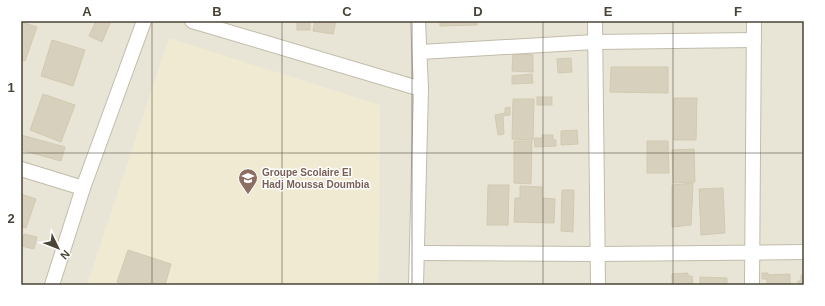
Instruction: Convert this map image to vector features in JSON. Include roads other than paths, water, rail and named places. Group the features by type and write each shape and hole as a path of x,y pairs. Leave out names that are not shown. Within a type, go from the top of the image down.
{"street":[{"path":"52,285 83,188 144,21"},
{"path":"192,21 421,89"},
{"path":"416,285 421,89 418,21"},
{"path":"595,21 598,285"},
{"path":"752,285 754,21"},
{"path":"420,52 595,42 754,40"},
{"path":"21,170 83,188"},
{"path":"417,253 598,254 804,252"}],"place":[{"name":"Groupe Scolaire El Hadj Moussa Doumbia","path":"248,195"}]}
